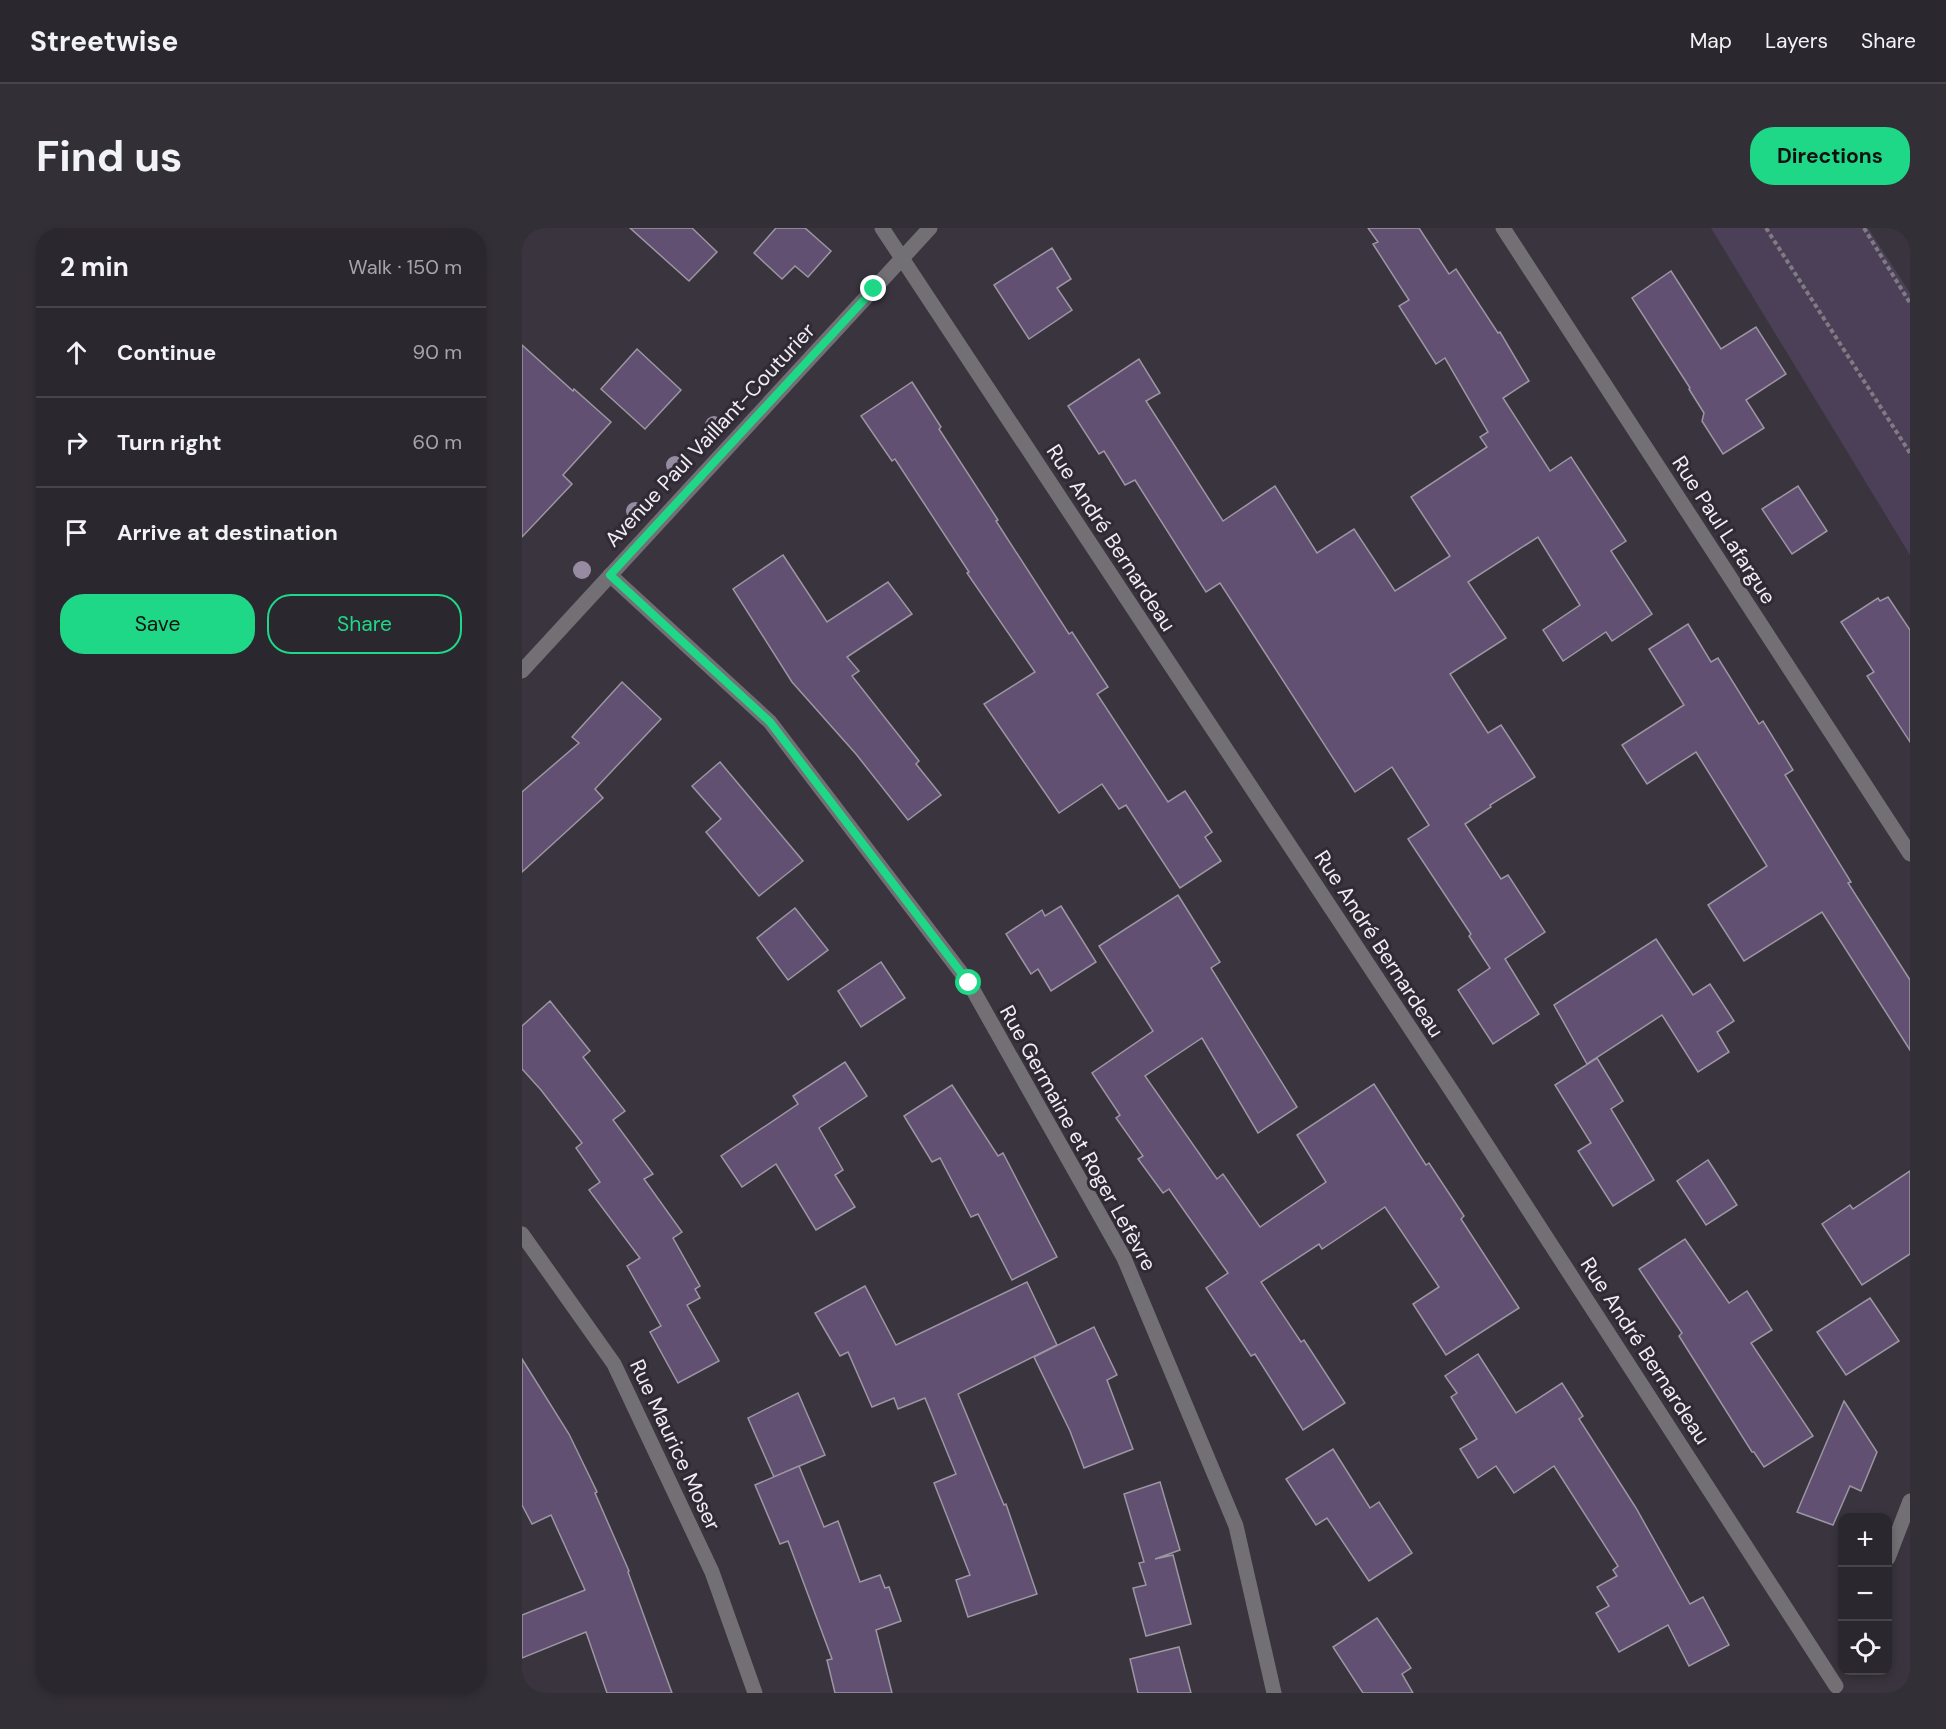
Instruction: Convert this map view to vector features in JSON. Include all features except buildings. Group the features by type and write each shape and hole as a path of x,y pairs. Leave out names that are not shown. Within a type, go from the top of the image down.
{"street":[{"name":"Rue André Bernardeau","path":"882,228 1455,1096 1835,1689"},
{"name":"Avenue Paul Vaillant-Couturier","path":"522,672 930,228"},
{"name":"Rue Paul Lafargue","path":"1503,228 1910,854"},
{"name":"Rue Germaine et Roger Lefèvre","path":"610,575 770,722 969,983 1124,1258 1236,1526 1274,1693"},
{"name":"Rue Maurice Moser","path":"522,1234 614,1364 712,1572 754,1693"},
{"path":"1892,1546 1910,1501"},
{"path":"1835,1689 1841,1675"}],"path":[{"path":"1766,228 1910,453"},
{"path":"1864,228 1910,303"}],"shaded area":[{"path":"1711,228 1868,228 1910,293 1910,555"}],"route":[{"path":"874,289 610,575 770,722 969,983"}]}
